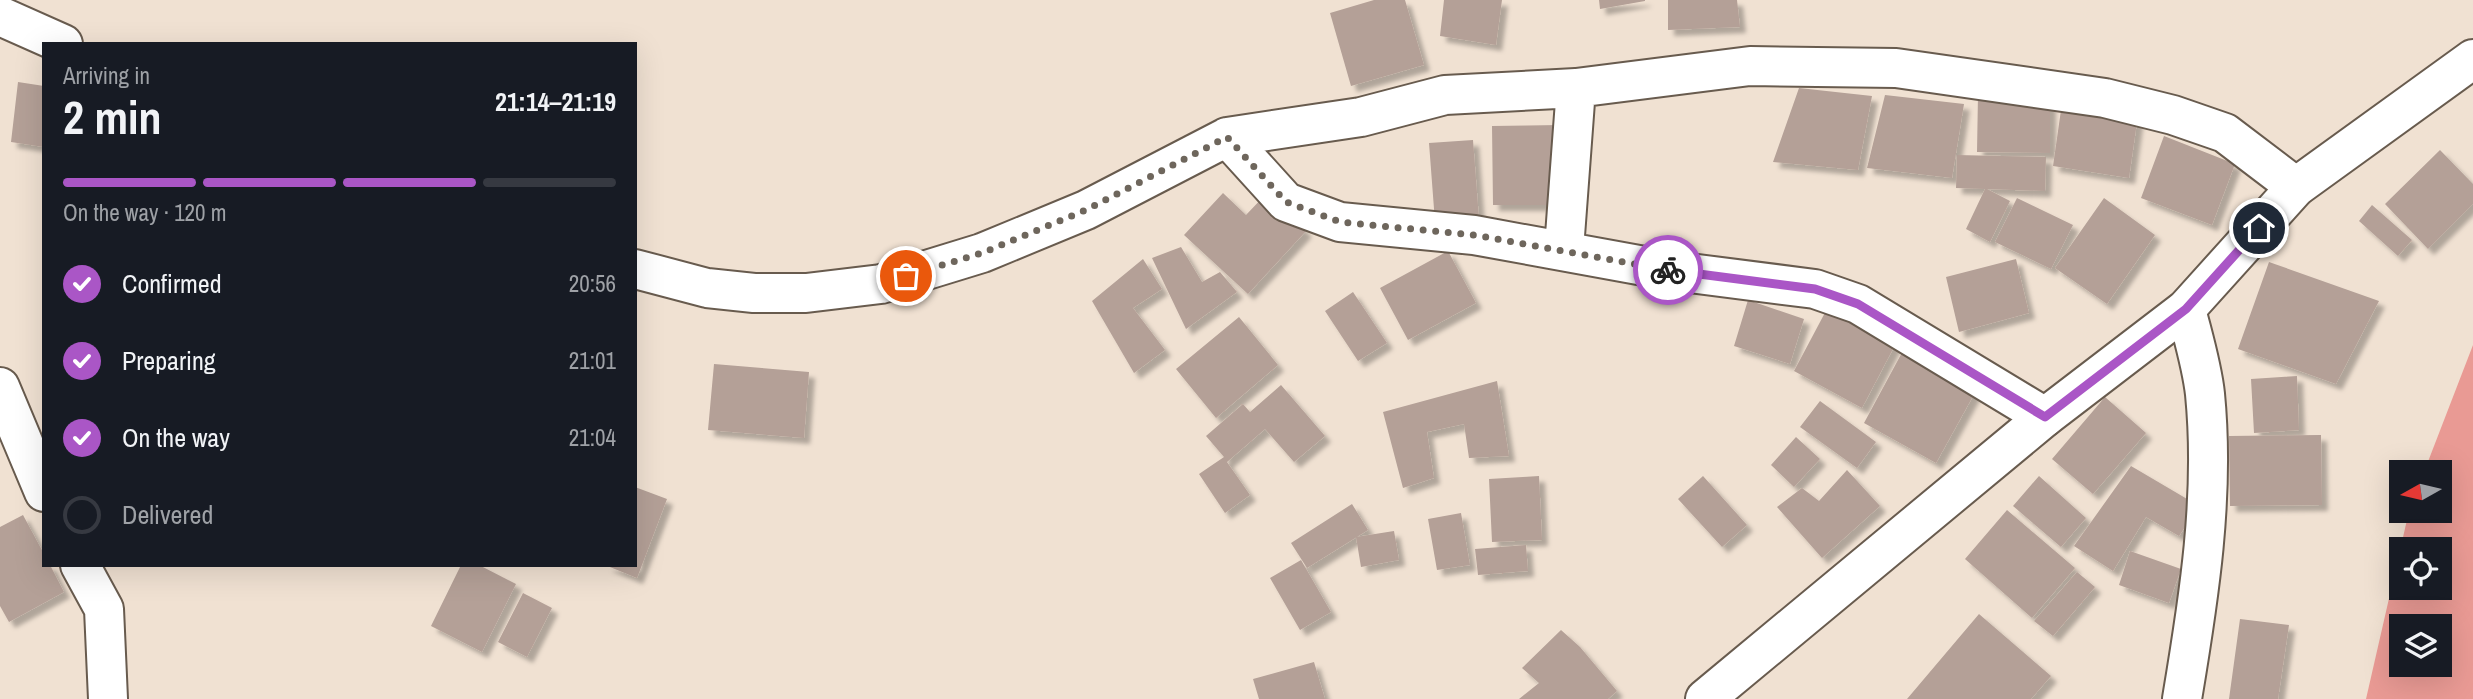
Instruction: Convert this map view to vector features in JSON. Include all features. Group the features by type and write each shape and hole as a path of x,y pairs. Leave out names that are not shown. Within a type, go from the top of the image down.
{"street":[{"path":"0,16 58,42"},
{"path":"1705,699 2045,417 2186,309 2296,187 2473,59"},
{"path":"637,270 707,288 754,293 806,293 881,284 982,253 1086,210 1227,137 1361,117 1445,95 1576,88 1750,66 1896,68 2105,98 2172,115 2225,133 2296,187"},
{"path":"1564,249 1576,88"},
{"path":"1227,137 1286,202 1340,222 1474,235 1564,249 1666,270 1815,289 1858,304 2045,417"},
{"path":"2182,699 2197,607 2209,485 2205,391 2186,309"},
{"path":"0,387 42,487"},
{"path":"81,567 104,609 108,699"}],"shaded area":[{"path":"2473,345 2473,699 2366,699 2389,598 2452,600 2452,537 2403,537 2406,523 2452,523 2452,460 2429,460"}],"building":[{"path":"1374,0 1405,0 1424,65 1351,86 1330,13"},
{"path":"1444,0 1502,0 1496,45 1440,36"},
{"path":"1599,0 1645,0 1645,1 1600,9"},
{"path":"1668,0 1737,0 1740,27 1668,30"},
{"path":"18,82 42,86 42,147 11,142"},
{"path":"1799,88 1872,96 1858,170 1773,162"},
{"path":"1978,94 2050,95 2050,153 1977,152"},
{"path":"1885,95 1964,104 1952,178 1867,168"},
{"path":"2062,103 2138,115 2129,178 2053,166"},
{"path":"1560,125 1561,205 1493,205 1492,126"},
{"path":"2164,136 2235,164 2212,225 2141,198"},
{"path":"1473,140 1479,219 1435,222 1429,143"},
{"path":"2440,150 2473,184 2473,204 2428,249 2385,204"},
{"path":"1957,155 2046,157 2045,191 1987,189 2010,201 1990,242 1966,229 1985,189 1956,188"},
{"path":"1223,193 1246,215 1266,194 1306,231 1248,294 1184,235"},
{"path":"2017,198 2073,225 2051,269 1995,242"},
{"path":"2104,198 2155,235 2107,304 2055,268"},
{"path":"2372,205 2412,240 2398,256 2359,221"},
{"path":"1181,247 1202,282 1220,272 1237,292 1186,329 1152,258"},
{"path":"1448,251 1476,303 1408,340 1380,288"},
{"path":"1143,259 1162,289 1133,308 1165,350 1134,373 1092,301"},
{"path":"2016,259 2029,313 1959,332 1946,277"},
{"path":"2269,262 2379,301 2336,384 2238,349"},
{"path":"1353,292 1387,343 1358,361 1325,311"},
{"path":"1748,300 1804,319 1790,364 1734,346"},
{"path":"1828,307 1896,343 1862,408 1794,371"},
{"path":"1239,317 1278,365 1216,418 1176,369"},
{"path":"1905,347 1978,387 1936,463 1864,423"},
{"path":"714,364 809,372 804,438 708,430"},
{"path":"2297,376 2299,430 2254,433 2251,379"},
{"path":"1497,381 1509,456 1469,458 1464,424 1427,432 1434,478 1403,488 1383,412"},
{"path":"1281,385 1325,436 1294,462 1265,429 1227,462 1250,495 1225,513 1199,474 1224,457 1206,436 1243,404 1250,412"},
{"path":"2105,397 2146,433 2093,494 2052,459"},
{"path":"1820,401 1876,442 1857,468 1800,427"},
{"path":"2321,435 2322,505 2230,506 2229,436"},
{"path":"1796,437 1820,459 1794,487 1771,465"},
{"path":"2131,466 2199,506 2179,536 2146,517 2113,571 2074,546"},
{"path":"1847,470 1880,506 1822,558 1777,507 1802,488 1819,501"},
{"path":"1539,476 1542,540 1492,542 1489,479"},
{"path":"1703,476 1747,525 1722,547 1678,499"},
{"path":"2039,476 2086,518 2061,547 2013,506"},
{"path":"637,488 667,499 637,578 610,567 637,567"},
{"path":"1352,504 1368,530 1307,568 1291,543"},
{"path":"2007,510 2075,568 2032,618 1965,559"},
{"path":"1461,513 1470,565 1437,570 1428,519"},
{"path":"23,515 42,550 42,567 51,567 64,592 9,622 0,606 0,527"},
{"path":"1394,531 1399,560 1361,567 1356,537"},
{"path":"1526,545 1528,571 1478,575 1475,549"},
{"path":"2130,551 2181,569 2169,603 2119,585"},
{"path":"1301,560 1331,612 1300,630 1270,578"},
{"path":"460,567 483,567 516,584 482,652 431,626"},
{"path":"2077,572 2095,587 2053,636 2034,621"},
{"path":"523,593 552,608 527,657 498,642"},
{"path":"1979,614 2051,676 2031,699 1907,699"},
{"path":"2240,619 2289,625 2278,699 2229,699"},
{"path":"1561,630 1580,647 1617,691 1608,699 1519,699 1539,683 1522,668"},
{"path":"1314,662 1325,699 1259,699 1253,679"}],"way so far":[{"path":"906,276 982,253 1086,210 1227,137 1286,202 1340,222 1474,235 1564,249 1668,270"}],"route":[{"path":"1668,270 1815,289 1858,304 2045,417 2186,309 2259,228"}]}
